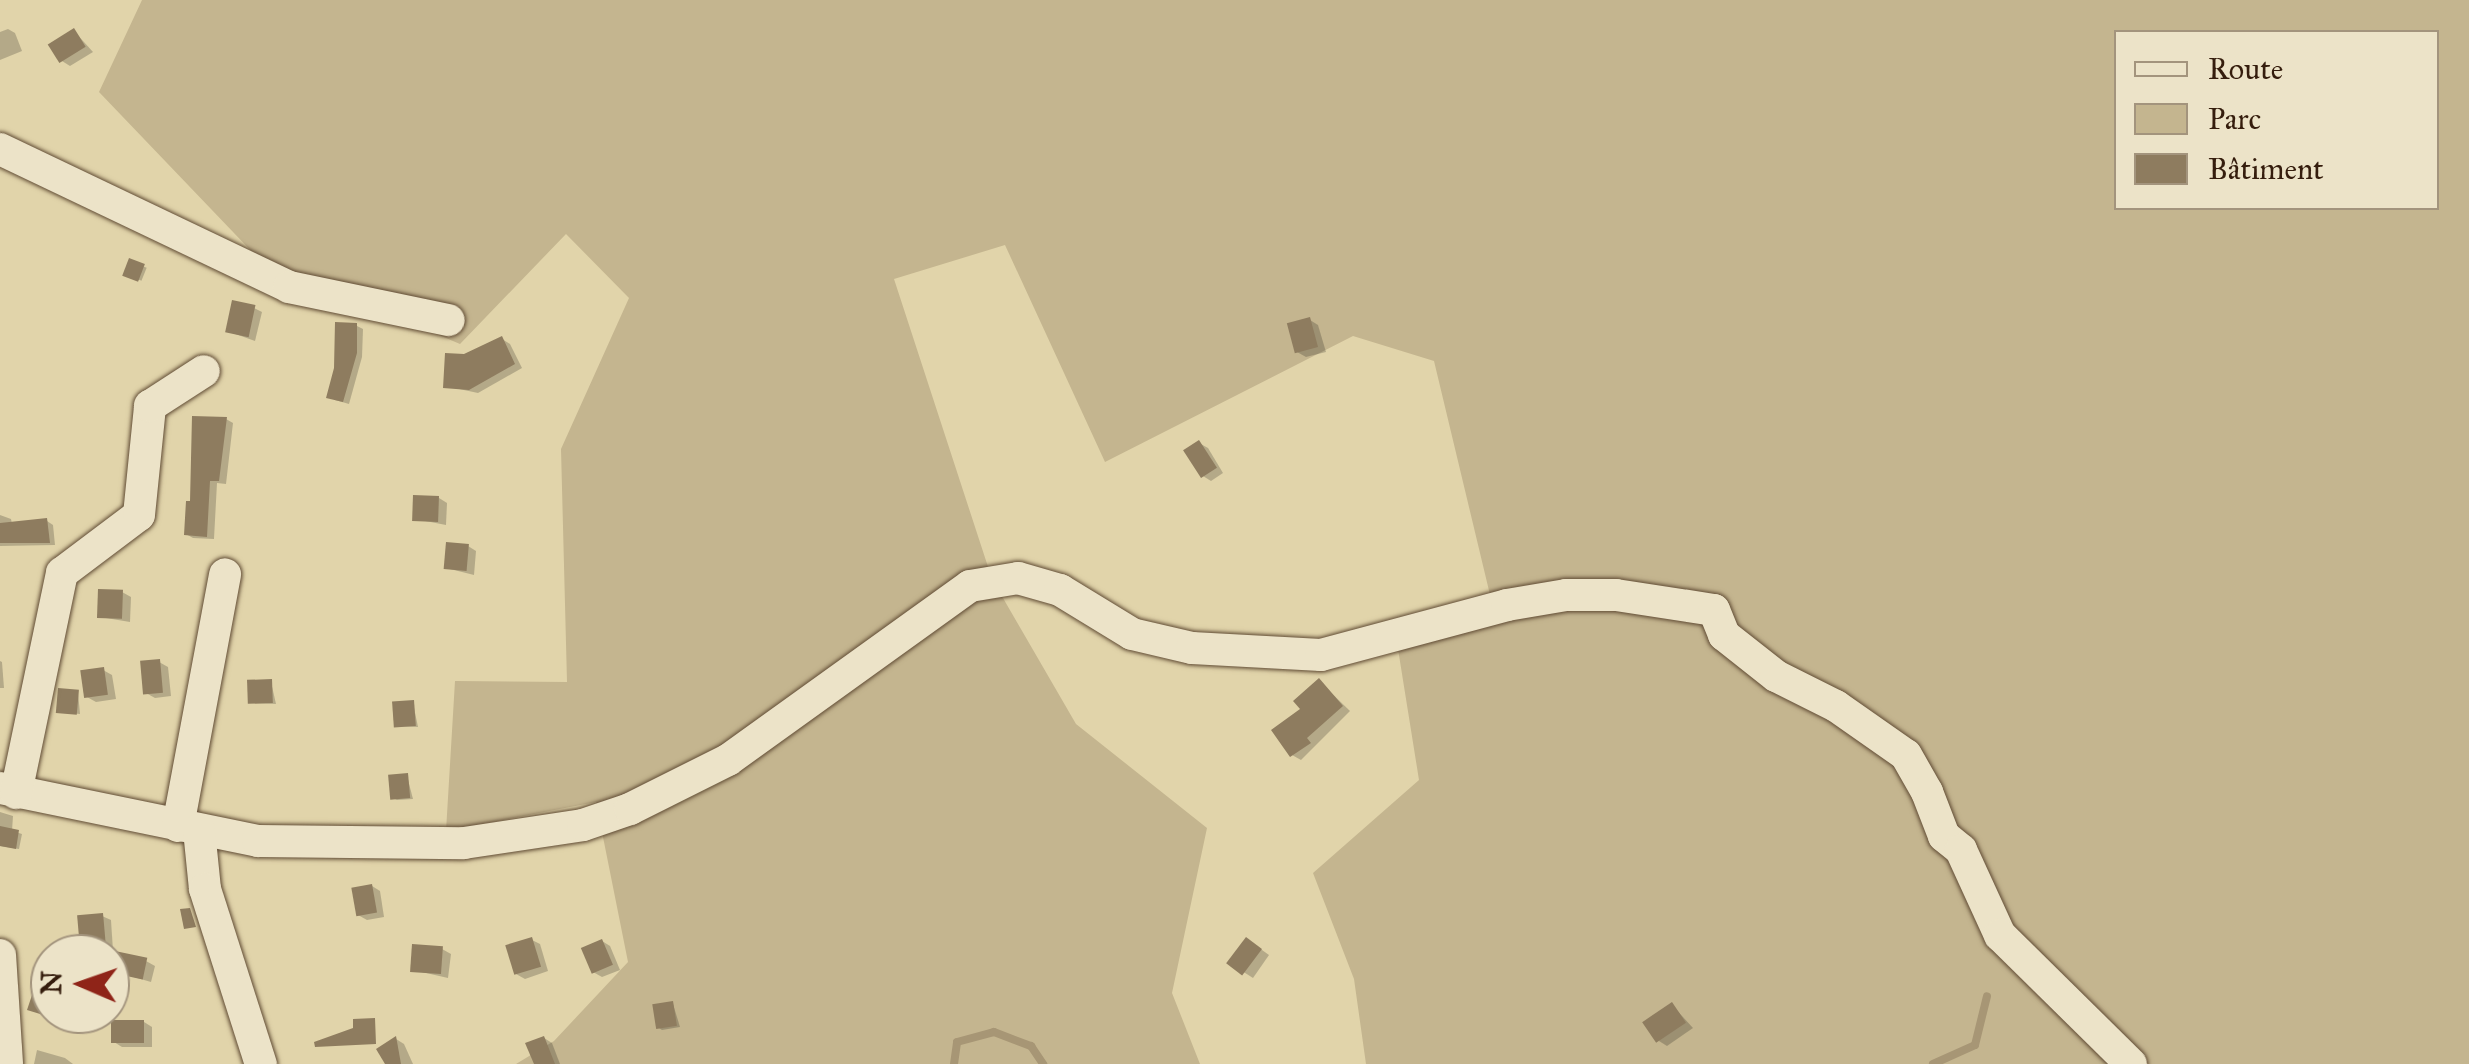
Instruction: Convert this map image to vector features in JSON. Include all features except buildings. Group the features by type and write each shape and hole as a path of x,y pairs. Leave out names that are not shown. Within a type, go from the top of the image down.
{"street":[{"path":"0,149 290,287 449,320"},
{"path":"204,371 150,406 139,515 62,573 8,790 258,841 464,843 583,826 630,810 728,760 970,586 1018,578 1060,590 1132,634 1192,648 1321,655 1506,606 1566,595 1616,596 1714,610 1724,635 1776,676 1836,706 1906,755 1944,836 1961,850 2000,935 2132,1064"},
{"path":"225,574 188,828 261,1064"},
{"path":"0,955 6,1064"}],"green space":[{"path":"142,0 2469,0 2469,1064 1366,1064 1354,979 1313,873 1419,780 1398,649 1497,624 1434,361 1353,336 1105,462 1005,245 894,279 992,579 1076,724 1207,828 1172,993 1200,1064 516,1064 554,1041 628,962 596,802 446,831 455,681 567,682 561,449 629,298 566,234 460,344 258,258 99,92"}],"waterway":[{"path":"1933,1064 1975,1045 1987,996"},
{"path":"954,1064 957,1042 994,1032 1031,1046 1043,1064"}]}
